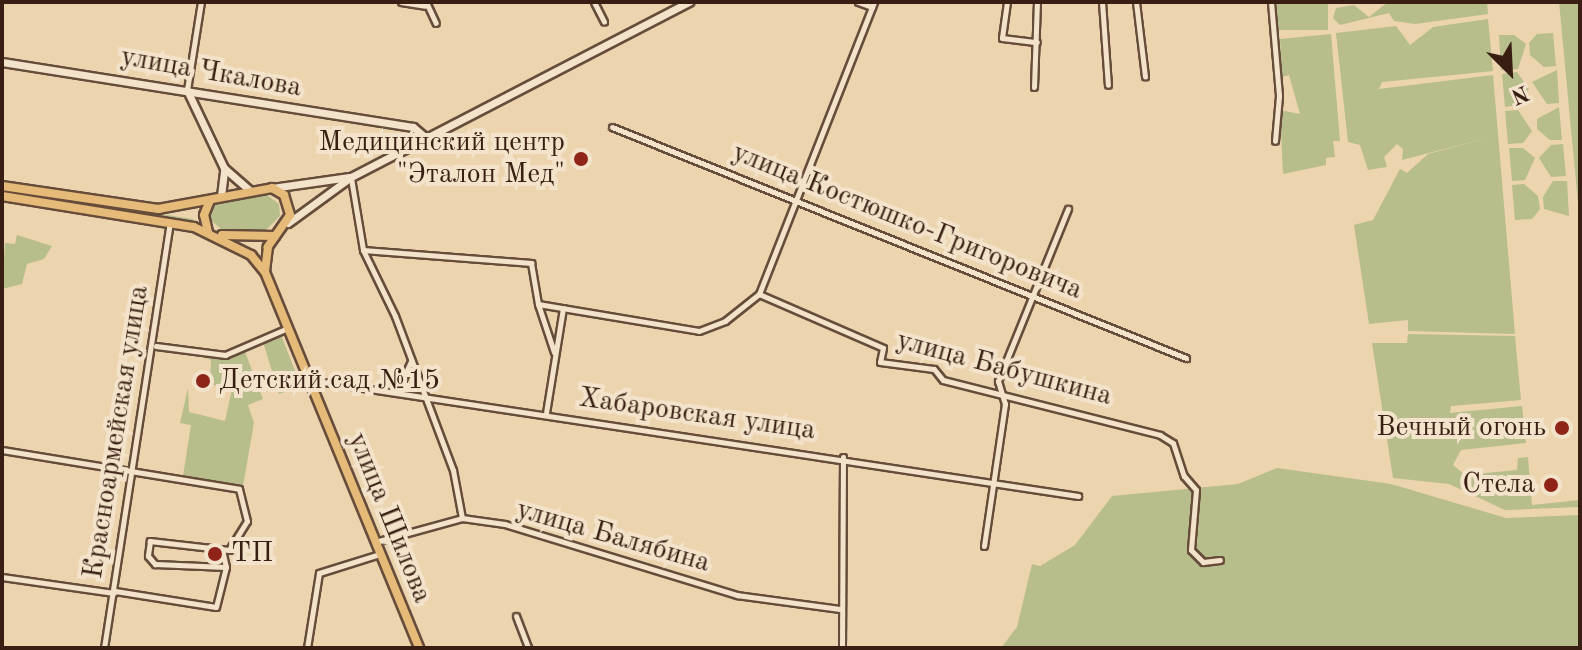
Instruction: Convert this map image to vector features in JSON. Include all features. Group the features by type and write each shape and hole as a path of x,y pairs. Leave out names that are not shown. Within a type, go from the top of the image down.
{"main road":[{"path":"265,272 276,236 288,223 351,177 689,2"},
{"name":"улица Чкалова","path":"2,62 413,127 426,138"},
{"path":"187,90 224,168 249,190"},
{"path":"221,196 224,168"},
{"path":"2,186 158,209 249,190 351,177"},
{"path":"272,188 288,201 288,223"},
{"path":"2,196 170,222 253,241 276,236"},
{"path":"210,200 204,215 208,232 251,255 265,272"},
{"name":"улица Шилова","path":"265,272 419,648"}],"street":[{"path":"187,90 201,2"},
{"path":"401,2 425,4 436,23"},
{"path":"594,2 604,22"},
{"path":"538,304 699,331 725,321 759,294 873,5 858,2"},
{"path":"1007,2 1002,38 1037,42"},
{"path":"1034,87 1037,2"},
{"path":"1102,2 1108,85"},
{"path":"1136,2 1145,76"},
{"path":"1271,2 1279,96 1275,141"},
{"name":"улица Костюшко-Григоровича","path":"612,127 797,197 1186,358"},
{"path":"351,177 363,250 411,360 420,392 453,470 462,518"},
{"path":"984,546 1005,404 998,381 1068,209"},
{"name":"Красноармейская улица","path":"104,648 156,346 170,222"},
{"path":"363,250 531,263 538,304 555,354"},
{"name":"улица Бабушкина","path":"759,294 883,348 880,362 934,369 943,380 1160,435 1173,443 1198,499 1191,550 1203,562 1220,560"},
{"path":"546,413 563,308"},
{"path":"156,346 225,355 288,328"},
{"path":"380,386 403,379 411,360"},
{"name":"Хабаровская улица","path":"309,380 420,392 1078,496"},
{"path":"2,450 239,489 247,521 232,548 150,541 148,556 155,564 190,569 195,564 226,567"},
{"path":"842,648 843,457"},
{"name":"улица Балябина","path":"375,542 462,518 528,528 737,595 841,609"},
{"path":"2,577 216,607 226,567 222,549"},
{"path":"307,648 319,573 380,554"},
{"path":"516,616 528,648"}],"green space":[{"path":"1277,2 1328,2 1328,30 1277,30"},
{"path":"1388,2 1487,2 1488,14 1415,24 1394,21 1389,13 1340,25 1333,18 1336,8 1354,5 1369,17"},
{"path":"1559,2 1580,2 1580,224"},
{"path":"1488,19 1493,71 1382,82 1379,89 1493,75 1515,334 1408,331 1408,320 1369,324 1354,225 1373,220 1400,169 1407,173 1428,154 1495,136 1402,160 1403,149 1397,144 1384,157 1387,167 1368,170 1360,145 1348,142 1336,33 1396,26 1410,45 1433,27"},
{"path":"1553,33 1556,66 1544,67 1530,55 1529,43 1537,34"},
{"path":"1331,34 1340,141 1333,141 1335,157 1326,158 1326,165 1283,174 1280,110 1300,114 1289,75 1282,77 1280,39"},
{"path":"1499,35 1514,35 1526,44 1518,69 1501,70"},
{"path":"1557,70 1559,103 1547,104 1532,82"},
{"path":"1517,72 1529,89 1519,105 1505,107 1502,74"},
{"path":"1559,107 1562,140 1550,140 1537,129 1537,119"},
{"path":"1518,110 1532,131 1523,143 1508,144 1505,111"},
{"path":"1563,144 1566,176 1551,177 1539,158 1551,145"},
{"path":"1509,148 1523,148 1535,158 1525,180 1512,181"},
{"path":"1553,181 1567,181 1569,216 1544,209 1543,197"},
{"path":"1524,184 1538,196 1540,209 1532,219 1515,220 1512,185"},
{"path":"2,189 193,219 192,223"},
{"path":"267,195 279,204 280,216 265,231 221,229 207,217 217,202"},
{"path":"17,235 52,246 44,259 27,264 22,284 2,289 5,243 15,244"},
{"path":"1408,334 1515,336 1521,400 1451,406 1450,413 1522,406 1526,443 1461,450 1453,465 1465,475 1517,470 1518,458 1528,457 1532,505 1580,500 1580,507 1505,510 1449,484 1393,478 1372,343 1407,343"},
{"path":"281,335 301,386 279,394 263,342"},
{"path":"245,352 263,399 248,405 254,423 243,486 183,476 191,425 180,423 188,388 189,412 225,421 232,389 210,384 211,360 192,353"},
{"path":"1277,468 1391,484 1506,518 1580,515 1580,648 1001,648 1017,627 1032,564 1040,566 1075,545 1112,496 1238,484"}],"place":[{"name":"Медицинский центр \"Эталон Мед\"","path":"581,159"},
{"name":"Детский сад №15","path":"203,381"},
{"name":"Вечный огонь","path":"1562,428"},
{"name":"Стела","path":"1551,485"},
{"name":"ТП","path":"215,554"}]}
